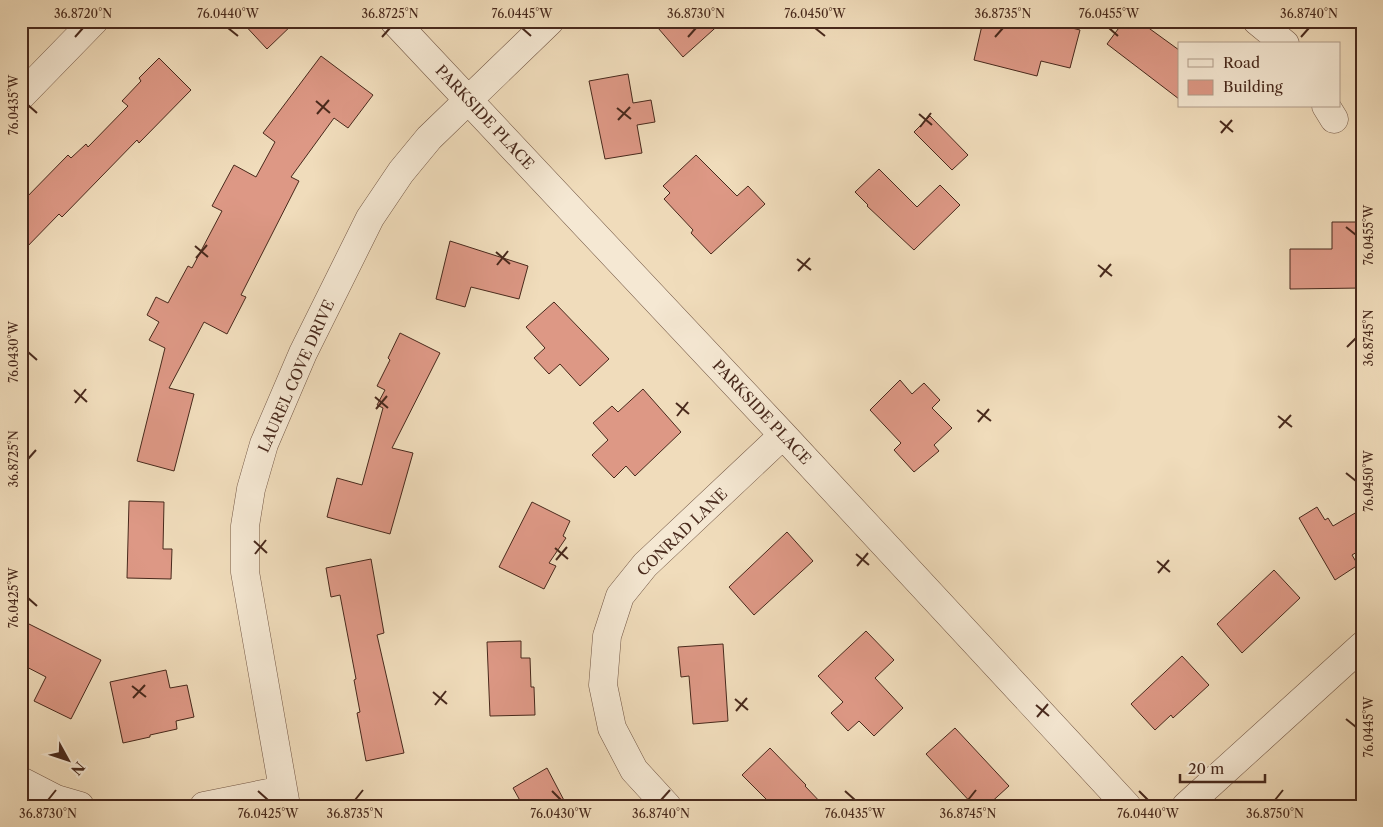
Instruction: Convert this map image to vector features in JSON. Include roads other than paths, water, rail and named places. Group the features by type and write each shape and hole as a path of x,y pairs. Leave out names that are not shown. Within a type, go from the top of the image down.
{"street":[{"path":"21,96 94,21"},
{"name":"PARKSIDE PLACE","path":"394,21 783,435 1127,806"},
{"name":"LAUREL COVE DRIVE","path":"284,798 245,572 245,526 251,489 264,444 303,353 370,218 401,172 429,138 550,21"},
{"path":"1257,21 1283,42"},
{"name":"CONRAD LANE","path":"667,806 634,770 612,728 603,685 607,636 620,596 644,566 783,435"},
{"path":"1186,806 1362,646"},
{"path":"21,781 56,799 80,806"},
{"path":"204,806 284,798"}]}
